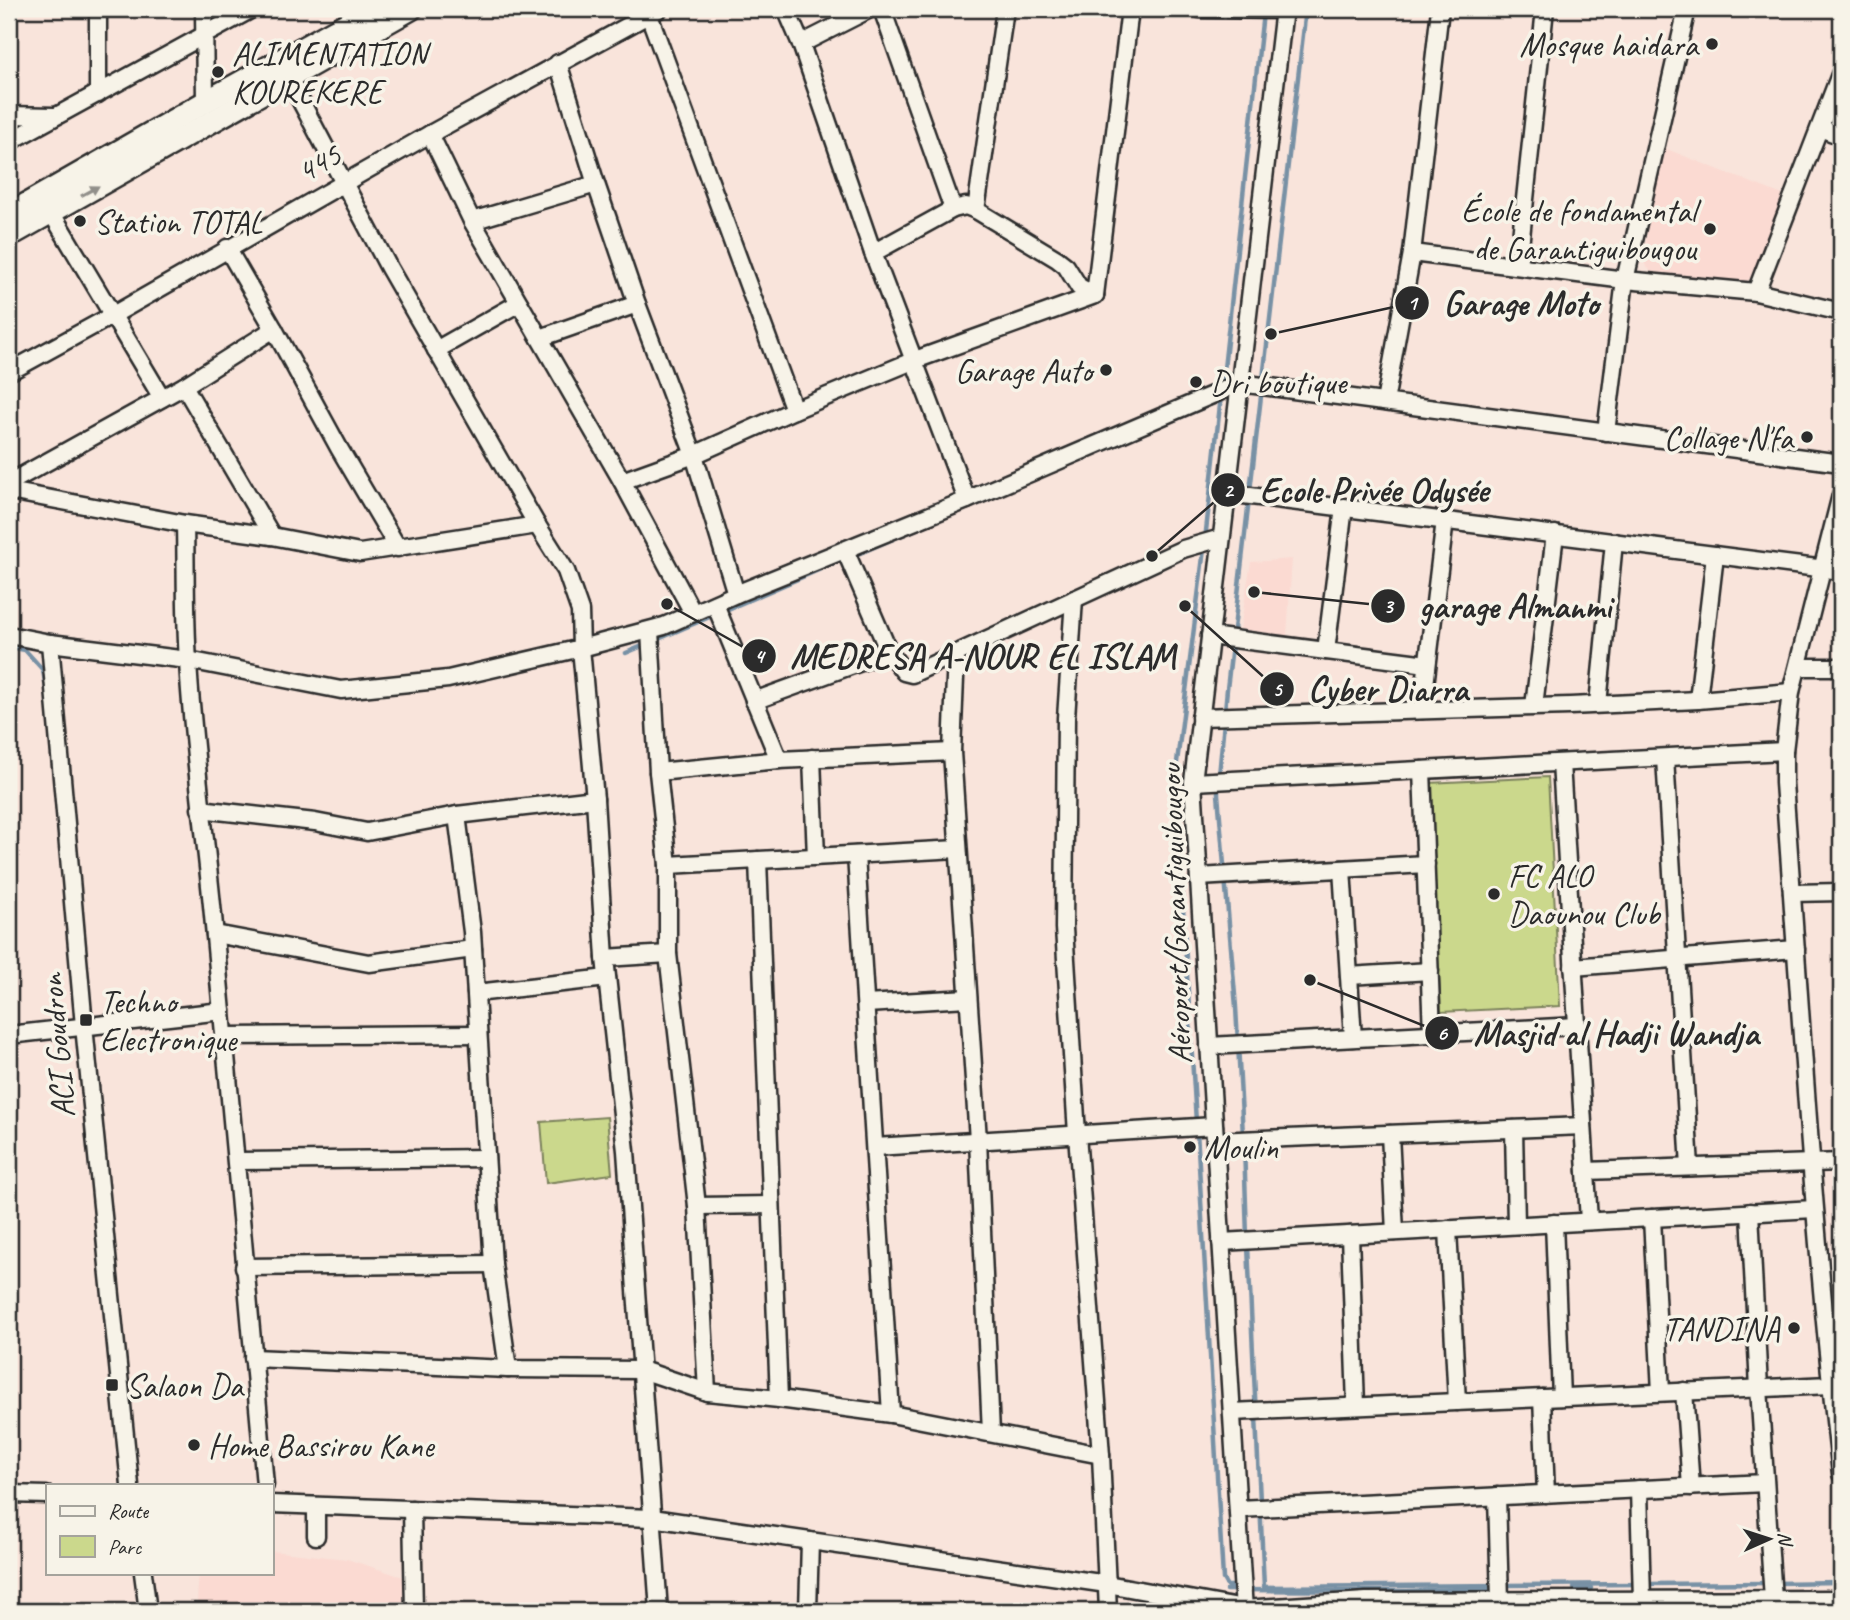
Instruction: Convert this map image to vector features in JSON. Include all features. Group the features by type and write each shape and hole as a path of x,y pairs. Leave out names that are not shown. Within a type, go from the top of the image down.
{"main road":[{"path":"9,214 373,9"},
{"path":"9,236 411,9"}],"street":[{"path":"98,9 98,94"},
{"path":"204,9 205,102"},
{"path":"9,142 252,9"},
{"path":"786,9 801,44 873,253 967,500"},
{"path":"801,44 870,9"},
{"path":"882,9 953,209"},
{"path":"976,210 1005,9"},
{"path":"1095,295 1130,9"},
{"path":"1200,9 1284,9"},
{"name":"Aéroport/Garantiguibougou","path":"1244,1610 1193,782 1284,9"},
{"path":"1385,402 1412,253 1440,9"},
{"path":"1518,266 1545,9"},
{"path":"1606,432 1625,280 1687,9"},
{"path":"654,12 794,410"},
{"name":"445","path":"9,372 430,134 654,12"},
{"path":"558,63 637,304 694,455 736,594"},
{"path":"1756,292 1841,72"},
{"path":"288,77 389,268 566,571 580,611 605,958 626,1151 659,1611"},
{"path":"9,115 56,116"},
{"path":"1820,128 1841,136"},
{"path":"430,134 472,221 622,481 693,613"},
{"path":"472,221 596,184"},
{"path":"873,253 953,209 966,206 1057,259 1066,266 1079,287 1095,295"},
{"path":"51,212 162,398"},
{"path":"227,248 398,548"},
{"path":"1412,253 1625,280 1756,292 1841,312"},
{"path":"622,481 694,455 915,360 1095,295"},
{"path":"436,350 519,303"},
{"path":"540,338 637,304"},
{"path":"9,483 184,386 274,329"},
{"path":"9,635 50,643 188,660 341,691 448,679 649,631 967,500 1240,383 1841,463"},
{"path":"184,386 272,536"},
{"path":"9,491 360,553 537,525"},
{"path":"1227,493 1841,571"},
{"path":"1841,495 1791,692 1784,751 1814,1209 1841,1474"},
{"path":"1326,651 1344,507"},
{"path":"1422,710 1445,520"},
{"path":"185,524 188,660 200,809 237,1161 244,1267 265,1484"},
{"path":"1534,706 1555,534"},
{"path":"845,550 889,652 904,672 912,674 1183,549 1221,538"},
{"path":"1598,704 1614,542"},
{"path":"1698,699 1715,555"},
{"path":"1074,599 1066,718 1064,928 1101,1455 1108,1611"},
{"path":"715,604 779,760"},
{"path":"649,631 668,865 668,954 698,1206 708,1392"},
{"path":"1210,636 1427,664"},
{"name":"ACI Goudron","path":"50,643 84,1026 130,1484"},
{"path":"754,701 889,652"},
{"path":"956,653 952,751 978,1140 991,1433"},
{"path":"1798,667 1841,667"},
{"path":"1200,717 1598,704 1791,692"},
{"path":"659,772 779,760 952,751"},
{"path":"1193,782 1784,751"},
{"path":"812,758 816,857"},
{"path":"1665,758 1690,1167"},
{"path":"1561,763 1589,1221"},
{"path":"1422,770 1432,1034"},
{"path":"200,809 315,822 367,832 457,815 595,799"},
{"path":"457,815 473,949 493,1264 508,1369"},
{"path":"668,865 958,849"},
{"path":"856,855 891,1414"},
{"path":"758,860 779,1399"},
{"path":"1199,877 1426,864"},
{"path":"1342,869 1353,1038"},
{"path":"1792,892 1841,892"},
{"path":"215,934 369,963 473,949"},
{"path":"1573,967 1796,949"},
{"path":"605,958 668,954"},
{"path":"1349,976 1430,971"},
{"path":"476,993 607,978"},
{"path":"866,1004 968,998"},
{"path":"9,1035 222,1011"},
{"path":"1209,1046 1577,1026"},
{"path":"224,1035 478,1034"},
{"path":"875,1147 1077,1134 1391,1134 1583,1126"},
{"path":"1514,1129 1516,1226"},
{"path":"1391,1134 1395,1232"},
{"path":"237,1161 486,1158"},
{"path":"1586,1171 1841,1162"},
{"path":"698,1206 771,1205"},
{"path":"1221,1242 1814,1209"},
{"path":"1751,1212 1772,1588"},
{"path":"1652,1218 1661,1392"},
{"path":"1554,1223 1561,1397"},
{"path":"1448,1229 1457,1402"},
{"path":"1350,1235 1356,1406"},
{"path":"244,1267 493,1264"},
{"path":"253,1358 508,1369 642,1370 708,1392 891,1414 1101,1455"},
{"path":"1232,1412 1831,1385"},
{"path":"1684,1391 1691,1487"},
{"path":"1542,1398 1546,1494"},
{"path":"1238,1508 1765,1483"},
{"path":"1639,1489 1642,1590"},
{"path":"9,1494 46,1495"},
{"path":"1497,1496 1500,1590"},
{"path":"273,1504 652,1518 1107,1584 1244,1610 1467,1606 1500,1590 1569,1606 1642,1590 1772,1588 1841,1599"},
{"path":"316,1506 316,1536"},
{"path":"412,1509 414,1611"},
{"path":"808,1611 810,1541"},
{"path":"143,1574 148,1611"}],"shaded area":[{"name":"École de fondamental de Garantiguibougou","path":"1659,146 1785,196 1754,276 1742,284 1652,273 1643,262"},
{"path":"1292,559 1287,636 1240,629 1251,562"},
{"path":"273,1551 347,1559 406,1578 406,1611 197,1611 198,1574 273,1574"}],"green space":[{"name":"FC ALO Daounou Club","path":"1548,777 1560,1006 1441,1012 1428,783"},
{"path":"607,1117 612,1174 546,1183 541,1122"}],"waterway":[{"path":"1219,776 1306,9"},
{"path":"1222,387 1263,13"},
{"path":"1205,540 1221,396"},
{"path":"853,556 1219,401"},
{"path":"1196,1122 1175,778 1204,549"},
{"path":"626,653 844,559"},
{"path":"9,647 25,650 43,670 47,694"},
{"path":"49,716 53,763"},
{"path":"1218,785 1236,1007 1243,1135"},
{"path":"1197,1131 1223,1579 1227,1586 1234,1586"},
{"path":"1244,1144 1247,1237"},
{"path":"1248,1246 1264,1587 1637,1584"},
{"path":"1776,1583 1841,1582"},
{"path":"1646,1584 1767,1583"},
{"path":"1226,1590 1407,1591 1488,1588"},
{"path":"1574,1588 1591,1588"}],"place":[{"name":"Mosque haidara","path":"1712,44"},
{"name":"ALIMENTATION KOUREKERE","path":"218,72"},
{"name":"Station TOTAL","path":"80,221"},
{"name":"École de fondamental de Garantiguibougou","path":"1710,229"},
{"name":"Garage Moto","path":"1271,334"},
{"name":"Garage Auto","path":"1106,370"},
{"name":"Dri boutique","path":"1196,382"},
{"name":"Collage N'fa","path":"1807,437"},
{"name":"Ecole Privée Odysée","path":"1152,556"},
{"name":"garage Almanmi","path":"1254,592"},
{"name":"MEDRESA A-NOUR EL ISLAM","path":"667,604"},
{"name":"Cyber Diarra","path":"1185,606"},
{"name":"FC ALO Daounou Club","path":"1494,894"},
{"name":"Masjid al Hadji Wandja","path":"1310,980"},
{"name":"Techno Electronique","path":"86,1020"},
{"name":"Moulin","path":"1190,1147"},
{"name":"TANDINA","path":"1794,1328"},
{"name":"Salaon Da","path":"112,1385"},
{"name":"Home Bassirou Kane","path":"194,1445"}]}
